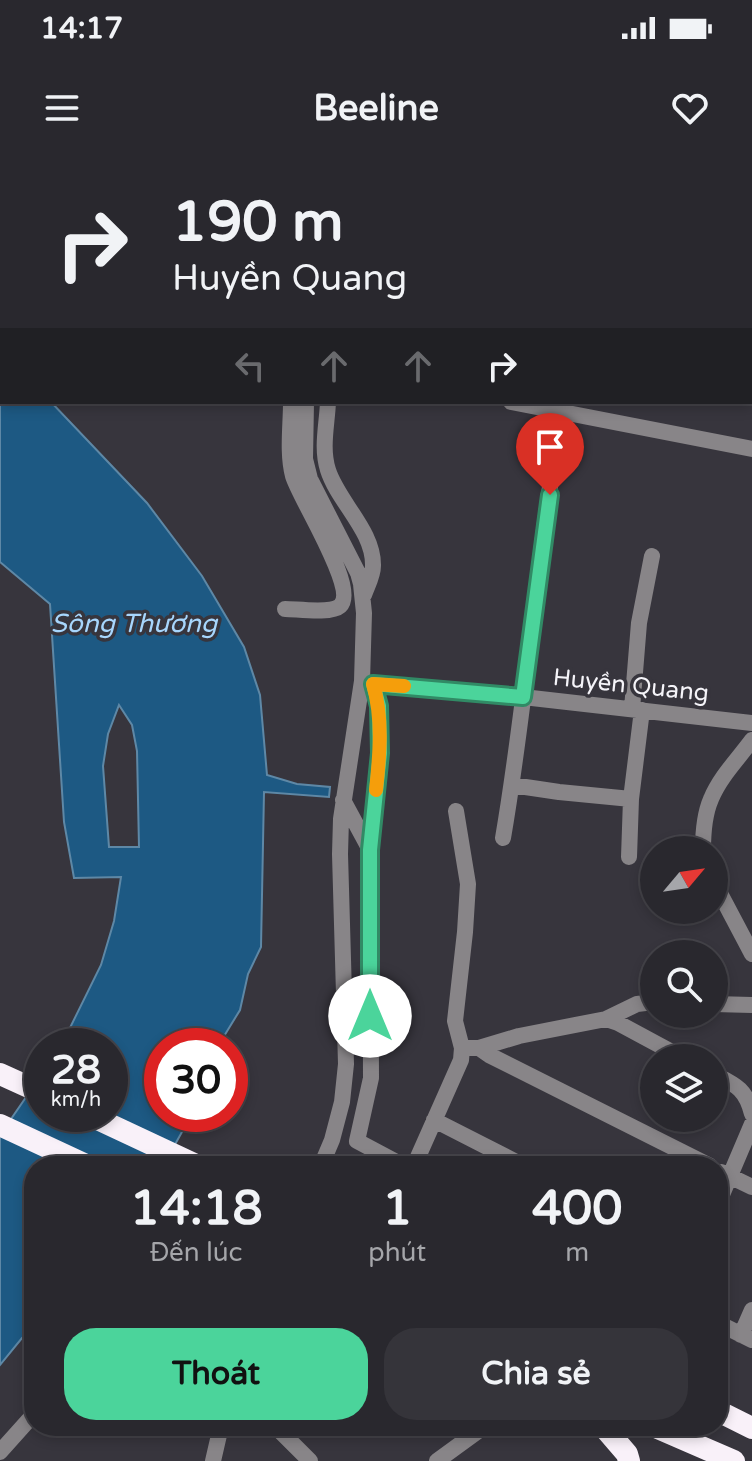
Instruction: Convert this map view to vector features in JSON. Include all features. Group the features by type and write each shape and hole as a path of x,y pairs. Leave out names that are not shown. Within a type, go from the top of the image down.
{"highway":[{"path":"0,1074 24,1085"},
{"path":"0,1125 67,1156"},
{"path":"125,1132 177,1156"},
{"path":"612,1436 629,1461"},
{"path":"676,1436 734,1461"}],"street":[{"path":"285,609 330,610 339,607 344,597 338,567 294,479 291,404"},
{"path":"306,404 306,468 358,573 363,598 367,683 341,819 346,1064 342,1102 325,1156"},
{"path":"328,404 324,429 328,471 367,540 372,557 373,570 363,598"},
{"path":"532,404 564,407 752,449"},
{"path":"503,838 564,407"},
{"path":"629,857 639,623 652,556"},
{"path":"367,683 379,706 380,753 370,850 371,1078 357,1142 384,1156"},
{"name":"Huyền Quang","path":"367,683 752,723"},
{"path":"703,836 711,798 752,740"},
{"path":"512,785 631,799"},
{"path":"343,800 370,850"},
{"path":"456,811 468,884 455,1021 470,1048 690,1156"},
{"path":"728,909 752,954"},
{"path":"418,1156 461,1060 470,1048 606,1019 640,1004"},
{"path":"728,1004 752,1005"},
{"path":"606,1019 657,1044"},
{"path":"728,1081 743,1092 752,1114"},
{"path":"434,1120 504,1156"},
{"path":"728,1166 752,1124"},
{"path":"728,1175 752,1187"},
{"path":"728,1328 746,1337 752,1310"},
{"path":"0,1452 24,1425"},
{"path":"213,1461 219,1436"},
{"path":"285,1436 310,1461"},
{"path":"437,1461 471,1436"}],"water":[{"name":"Sông Thương","path":"0,404 53,404 147,503 202,576 244,647 260,695 267,775 297,784 330,787 329,797 264,792 261,947 248,974 240,1010 229,1028 144,1028 144,1132 182,1132 169,1156 24,1156 24,1336 0,1365 0,1135 24,1100 24,1132 128,1132 128,1028 70,1028 101,965 114,921 121,877 74,878 64,822 50,604 0,562","holes":["119,705 132,725 137,751 139,847 109,847 103,766 108,734"]}],"slow traffic":[{"path":"376,790 380,753 379,706 373,684 404,686"}],"route":[{"path":"370,1016 370,850 380,753 379,706 373,684 523,697 550,495"}]}
